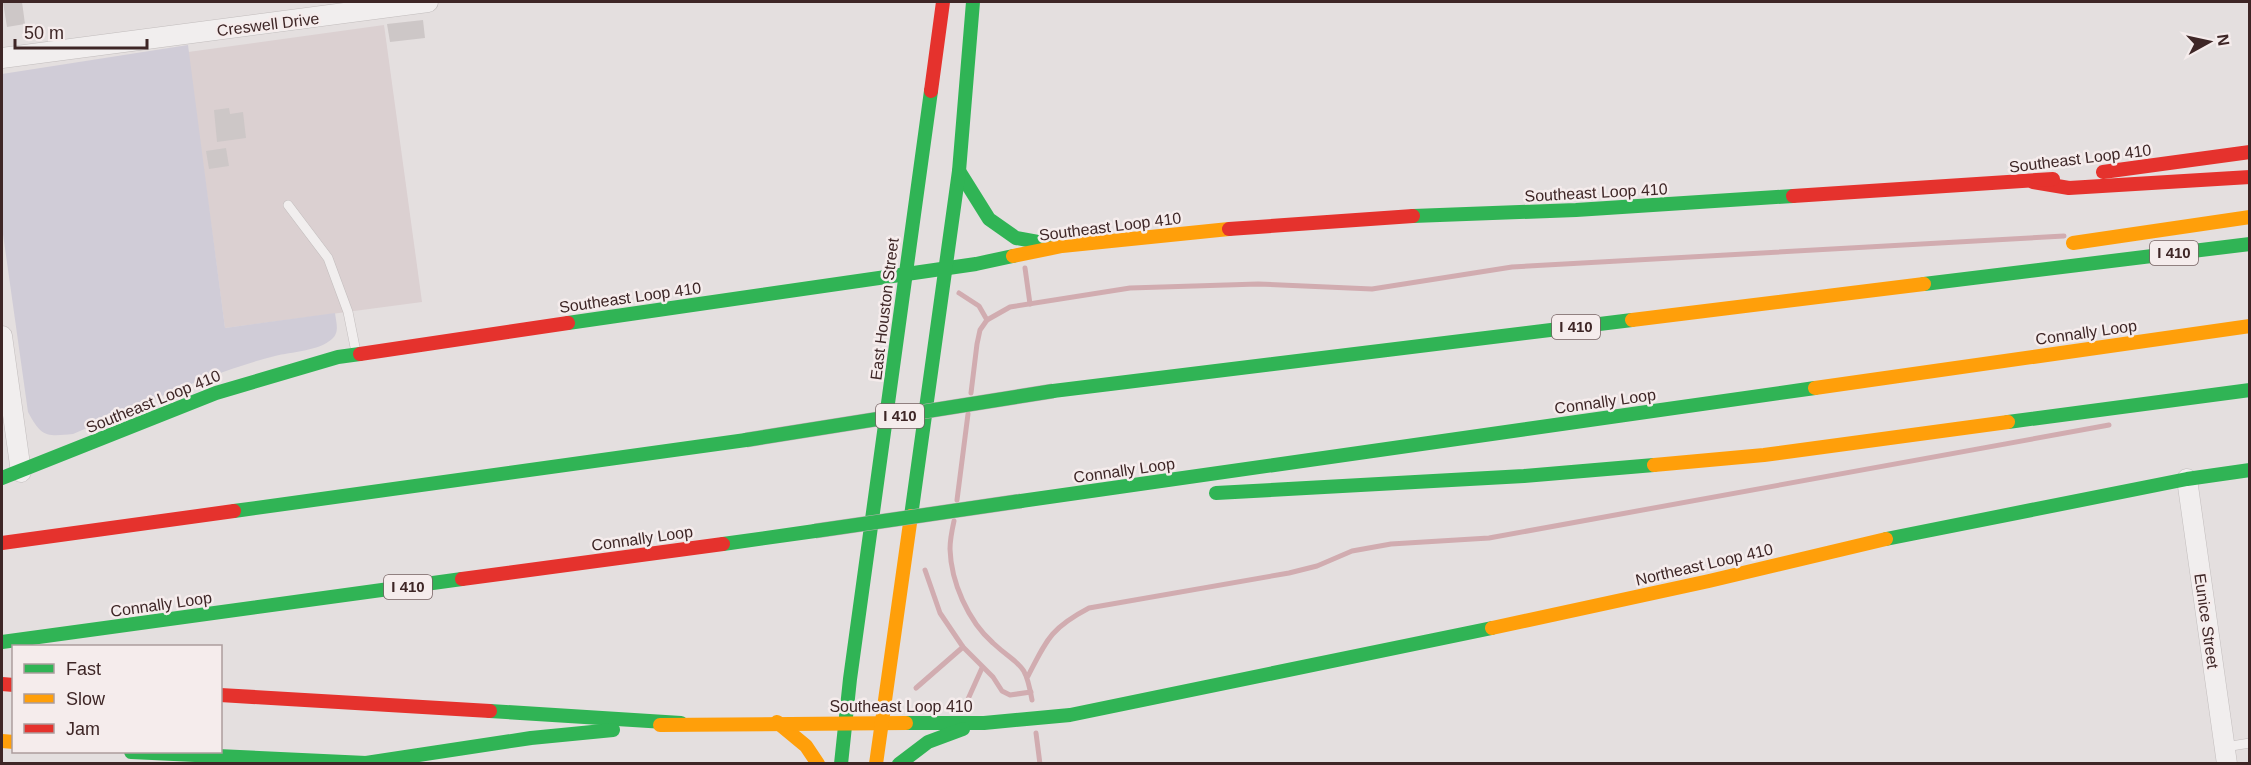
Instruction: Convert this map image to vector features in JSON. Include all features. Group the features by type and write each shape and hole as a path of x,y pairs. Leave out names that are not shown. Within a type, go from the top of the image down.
{"main road":[{"name":"East Houston Street","path":"841,764 844,722 943,2"},
{"path":"876,764 959,171 973,2"},
{"name":"Southeast Loop 410","path":"2,478 216,393 288,370 356,354 945,268 1062,246 1155,235 1346,219 1576,210 2033,182 2250,152"},
{"path":"959,171 989,219 1016,238 1062,246"},
{"path":"2033,182 2069,188 2250,177"},
{"path":"2062,245 2250,217"},
{"name":"I 410","path":"2,543 746,440 1053,391 2250,244"},
{"path":"1684,313 1794,285"},
{"name":"Connally Loop","path":"2,642 815,531 2250,326"},
{"path":"1203,494 1524,476 1764,455 2250,390"},
{"name":"Northeast Loop 410","path":"1168,696 1686,586 1863,543 2187,479 2250,470"},
{"path":"1147,484 1180,495"},
{"path":"222,695 681,723"},
{"name":"Southeast Loop 410","path":"152,753 366,763 531,738 681,723 984,723 1070,715 1168,696"},
{"path":"777,722 799,738 814,755 818,764"},
{"path":"899,764 912,751 938,735 984,723"}],"street":[{"name":"Creswell Drive","path":"2,58 428,2"},
{"path":"2,336 21,472"},
{"name":"Eunice Street","path":"2187,479 2226,755"}],"lane":[{"path":"288,205 328,258 346,304 356,354"},
{"path":"2226,755 2250,743"}],"shaded area":[{"path":"384,25 422,302 225,328 188,52"},
{"path":"188,45 225,328 335,313 336,333 332,339 320,346 275,356 223,372 73,434 50,435 37,426 28,412 2,227 2,74"}],"building":[{"path":"3,2 22,2 25,24 7,27"},
{"path":"423,20 425,38 390,42 387,24"},
{"path":"229,108 230,114 243,112 246,138 217,142 214,110"},
{"path":"226,148 229,166 209,169 206,151"}],"waterway":[{"path":"971,393 980,330 987,320 1010,307 1130,288 1258,284 1372,289 1512,267 2064,236"},
{"path":"1025,268 1030,304"},
{"path":"959,293 979,306 987,320"},
{"path":"957,500 968,414"},
{"path":"1028,676 1051,636 1066,622 1089,608 1289,573 1317,566 1352,551 1391,544 1489,538 2109,425"},
{"path":"954,521 950,546 957,587 976,624 1024,671 1032,700"},
{"path":"925,570 940,613 963,647 993,677 1002,691 1010,695 1031,692"},
{"path":"916,688 963,647"},
{"path":"964,708 982,668"},
{"path":"1036,733 1040,764"}],"traffic: fast":[{"path":"911,516 959,171 973,2"},
{"path":"841,764 850,679 931,91"},
{"path":"959,171 989,219 1016,238 1049,244"},
{"path":"1413,216 1576,210 1793,196"},
{"path":"1924,284 2250,244"},
{"path":"568,323 976,264 1013,256"},
{"path":"1053,391 1632,320"},
{"path":"2,478 216,393 338,357 360,354"},
{"path":"1021,501 1815,388"},
{"path":"2008,422 2250,390"},
{"path":"746,440 1053,391"},
{"path":"234,511 746,440"},
{"path":"1216,493 1524,476 1654,465"},
{"path":"1886,539 2187,479 2250,470"},
{"path":"815,531 1021,501"},
{"path":"723,544 815,531"},
{"path":"2,642 462,579"},
{"path":"906,723 984,723 1070,715 1492,628"},
{"path":"490,711 681,723"},
{"path":"899,764 928,742 963,729"},
{"path":"152,753 366,763 531,738 613,730"}],"traffic: slow":[{"path":"2073,243 2250,217"},
{"path":"1013,256 1062,246 1229,229"},
{"path":"1632,320 1924,284"},
{"path":"1815,388 2250,326"},
{"path":"1654,465 1764,455 2008,422"},
{"path":"876,764 911,516"},
{"path":"1492,628 1709,581 1886,539"},
{"path":"777,722 806,746 818,764"},
{"path":"660,725 906,723"},
{"path":"2,741 12,742"}],"traffic: jam":[{"path":"931,91 943,2"},
{"path":"2103,172 2250,152"},
{"path":"2033,182 2069,188 2250,177"},
{"path":"1793,196 2053,179"},
{"path":"1229,229 1413,216"},
{"path":"360,354 568,323"},
{"path":"2,543 234,511"},
{"path":"462,579 723,544"},
{"path":"2,684 12,685"},
{"path":"222,695 490,711"}]}
